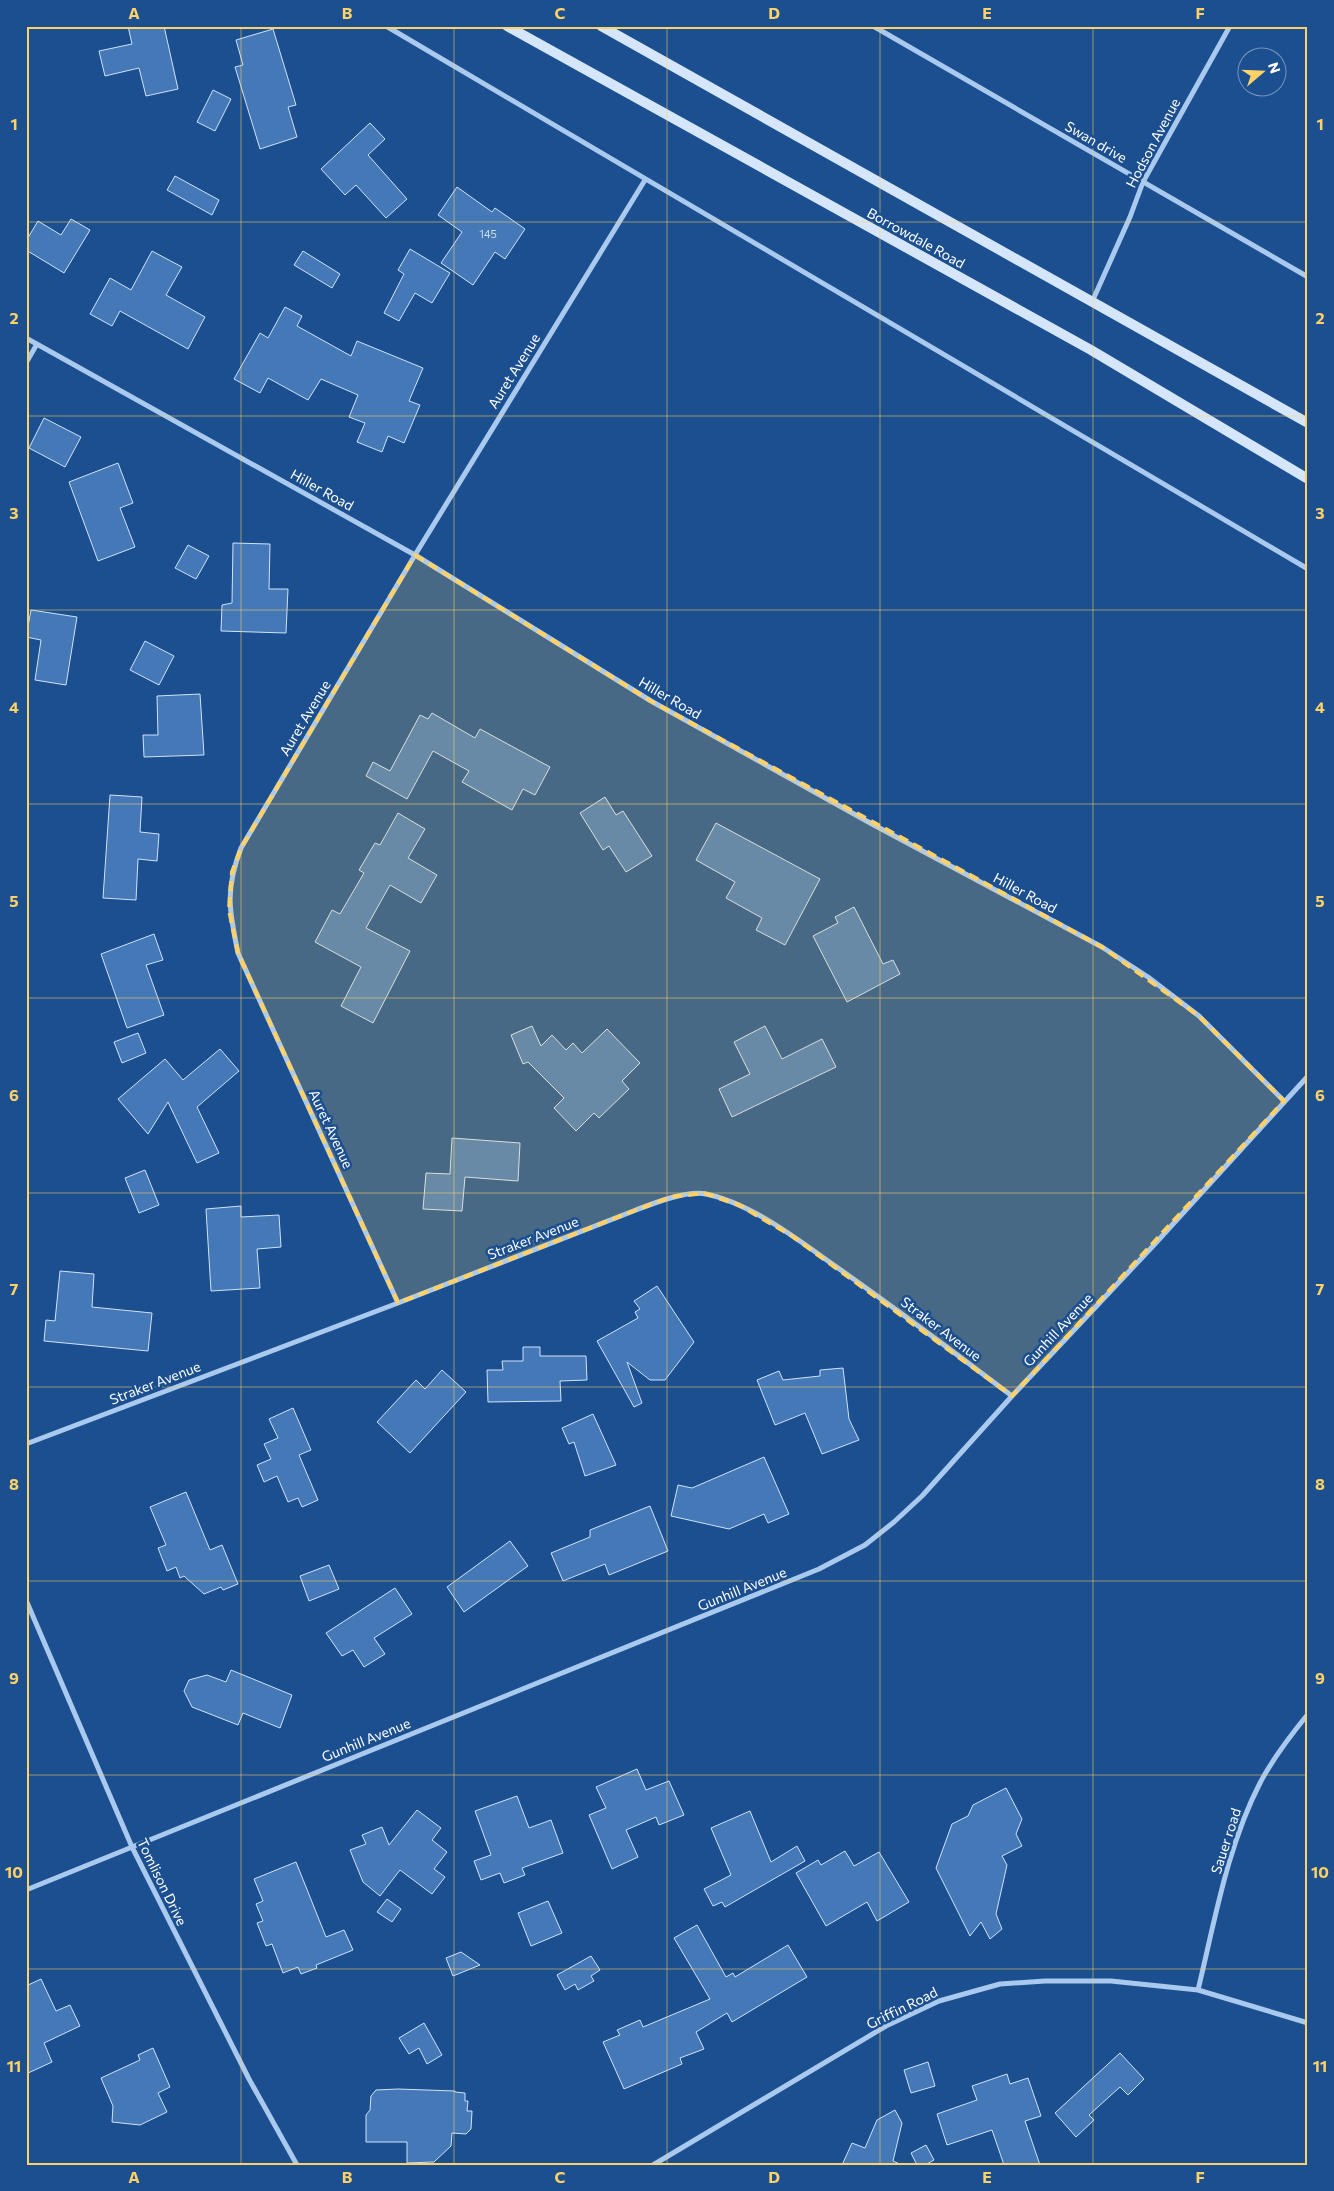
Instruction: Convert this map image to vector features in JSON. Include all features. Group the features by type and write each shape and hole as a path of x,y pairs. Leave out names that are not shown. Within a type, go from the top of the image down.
{"main road":[{"name":"Borrowdale Road","path":"508,26 1091,350 1308,479"},
{"path":"600,26 1308,423"}],"street":[{"path":"386,26 1308,569"},
{"name":"Swan drive","path":"872,26 1308,277"},
{"name":"Hodson Avenue","path":"1092,302 1130,218 1143,182 1230,26"},
{"name":"Auret Avenue","path":"398,1303 238,953 229,910 232,872 241,848 415,555 645,180"},
{"name":"Hiller Road","path":"26,338 415,555 651,701 864,819 1102,947 1148,977 1199,1016 1284,1101"},
{"path":"26,363 37,344"},
{"name":"Gunhill Avenue","path":"26,1890 819,1570 865,1545 922,1496 1308,1076"},
{"name":"Straker Avenue","path":"26,1444 671,1197 704,1193 740,1205 792,1236 897,1309 1012,1396"},
{"name":"Tomlison Drive","path":"26,1600 132,1847 249,2079 297,2165"},
{"name":"Sauer road","path":"1198,1990 1230,1861 1243,1820 1260,1782 1282,1745 1308,1714"},
{"name":"Griffin Road","path":"653,2165 886,2026 939,2001 1000,1984 1046,1981 1111,1981 1198,1990 1308,2023"}],"highlighted area":[{"path":"415,555 651,701 1102,947 1199,1016 1284,1101 1012,1396 792,1236 739,1205 704,1193 671,1197 398,1303 238,953 229,910 232,872 241,848"}],"building":[{"path":"128,26 164,26 178,89 146,96 139,68 105,76 99,51 132,44"},
{"path":"273,29 296,105 288,107 297,137 260,149 235,67 243,65 236,40"},
{"path":"213,90 231,99 215,131 197,122"},
{"path":"370,123 385,139 368,155 407,199 386,218 356,185 345,195 321,169"},
{"path":"175,176 219,200 212,215 167,190"},
{"path":"457,187 492,212 495,208 525,229 505,259 495,252 473,285 441,263 462,232 438,215"},
{"path":"71,219 90,230 64,273 26,250 26,241 38,221 61,235"},
{"path":"410,249 450,273 432,303 415,293 399,321 384,313 404,274 398,270"},
{"path":"152,251 182,267 166,295 205,317 188,349 120,311 112,326 90,314 110,278 131,290"},
{"path":"303,251 340,274 332,288 294,265"},
{"path":"285,307 302,316 297,326 351,356 357,341 423,368 409,401 420,405 404,443 388,436 382,452 357,442 365,423 349,417 358,395 321,379 308,400 268,378 260,393 234,379 260,333 268,338"},
{"path":"44,418 81,437 65,467 29,448"},
{"path":"118,463 133,503 120,508 135,547 98,561 69,482"},
{"path":"233,543 270,544 269,589 288,589 286,633 221,631 222,605 232,603"},
{"path":"188,545 209,556 196,579 175,568"},
{"path":"31,610 77,617 66,685 35,680 41,640 26,637"},
{"path":"145,641 174,656 159,685 130,670"},
{"path":"200,694 204,755 144,757 143,735 158,735 157,696"},
{"path":"432,713 475,738 480,729 550,767 535,795 523,789 512,810 462,782 469,771 433,751 407,799 366,776 373,762 390,771 420,715 428,719"},
{"path":"110,795 142,797 140,832 159,834 157,861 138,859 136,900 103,898"},
{"path":"605,797 616,815 623,811 652,856 626,872 609,846 603,850 580,813"},
{"path":"398,813 425,829 408,858 437,875 421,903 390,885 366,928 410,951 373,1023 341,1006 361,967 315,942 332,910 340,914 364,873 359,870 375,843 380,845"},
{"path":"716,823 820,879 785,945 756,930 762,918 726,898 735,882 696,860"},
{"path":"854,907 883,964 893,960 900,974 847,1002 813,936 838,923 835,917"},
{"path":"154,934 163,960 146,965 164,1015 127,1028 101,954"},
{"path":"532,1026 541,1046 552,1035 566,1050 573,1043 582,1053 607,1029 640,1063 622,1081 629,1089 599,1118 594,1113 576,1131 554,1108 564,1098 528,1062 523,1064 511,1035"},
{"path":"765,1026 782,1059 822,1039 836,1067 732,1117 719,1089 750,1074 734,1042"},
{"path":"138,1033 146,1053 122,1063 114,1042"},
{"path":"220,1049 239,1071 197,1107 219,1153 197,1163 168,1102 148,1134 118,1099 165,1059 183,1080"},
{"path":"452,1138 520,1143 518,1181 465,1177 462,1211 423,1209 426,1173 450,1174"},
{"path":"145,1170 159,1205 139,1213 125,1178"},
{"path":"241,1206 241,1217 279,1215 281,1247 257,1249 260,1288 211,1291 206,1209"},
{"path":"60,1271 94,1274 92,1307 152,1313 148,1351 44,1341 46,1320 55,1321"},
{"path":"657,1286 694,1342 665,1380 650,1380 627,1362 642,1403 634,1407 597,1341 638,1318 635,1312 640,1309 634,1301"},
{"path":"523,1347 540,1347 540,1356 586,1356 587,1380 560,1381 561,1401 488,1402 487,1370 503,1370 502,1361 523,1361"},
{"path":"843,1368 849,1419 859,1440 822,1454 805,1413 775,1425 757,1380 779,1371 783,1380 820,1376 820,1370"},
{"path":"442,1370 466,1392 410,1453 377,1422 416,1380 425,1389"},
{"path":"293,1408 311,1450 299,1455 318,1500 302,1507 298,1498 288,1502 277,1476 264,1482 257,1465 271,1459 264,1444 278,1438 269,1419"},
{"path":"593,1414 616,1465 585,1476 574,1442 569,1444 562,1428"},
{"path":"764,1457 789,1514 768,1523 764,1514 729,1529 671,1516 678,1485 692,1488"},
{"path":"186,1492 210,1550 222,1545 238,1584 223,1590 221,1587 204,1594 184,1576 180,1578 176,1567 167,1571 158,1548 166,1545 150,1507"},
{"path":"650,1506 668,1551 609,1575 605,1564 563,1581 551,1553 590,1537 590,1530"},
{"path":"510,1541 528,1566 464,1612 447,1587"},
{"path":"329,1565 339,1589 309,1601 300,1576"},
{"path":"395,1588 412,1614 374,1638 385,1654 364,1667 353,1650 342,1656 326,1633"},
{"path":"231,1670 292,1695 280,1728 243,1713 238,1725 192,1707 184,1691 189,1680 207,1675 226,1682"},
{"path":"637,1769 646,1790 669,1781 684,1815 659,1825 656,1817 626,1830 638,1857 612,1869 589,1815 606,1808 596,1787"},
{"path":"1006,1788 1022,1819 1016,1834 1022,1846 1002,1856 1007,1865 996,1914 1002,1929 990,1939 981,1922 970,1936 936,1868 952,1824 968,1816 973,1805"},
{"path":"517,1796 529,1828 551,1820 563,1853 522,1868 525,1875 504,1883 500,1873 481,1880 474,1861 491,1855 475,1811"},
{"path":"417,1810 441,1828 432,1840 447,1852 434,1869 445,1877 432,1894 400,1870 380,1896 363,1882 350,1850 366,1844 362,1835 382,1827 389,1845"},
{"path":"750,1811 771,1862 797,1846 805,1861 725,1907 722,1902 713,1906 704,1889 731,1875 711,1828"},
{"path":"845,1851 854,1866 879,1852 909,1902 877,1921 867,1902 826,1926 796,1873 818,1860 821,1865"},
{"path":"296,1862 326,1937 344,1930 353,1950 316,1965 317,1968 301,1974 298,1967 283,1973 272,1944 266,1946 257,1923 263,1921 256,1904 263,1901 254,1879"},
{"path":"387,1899 401,1909 392,1922 377,1912"},
{"path":"548,1901 562,1933 531,1946 518,1913"},
{"path":"697,1925 726,1977 733,1973 735,1977 788,1945 807,1977 732,2022 727,2013 696,2032 704,2049 680,2058 682,2064 624,2089 603,2042 620,2035 617,2030 640,2020 643,2027 710,1999 674,1938"},
{"path":"461,1952 480,1965 453,1976 446,1958"},
{"path":"591,1956 600,1970 591,1976 594,1981 578,1990 575,1984 565,1990 557,1975"},
{"path":"41,1979 56,2011 70,2005 80,2026 44,2043 52,2062 26,2074 26,1986"},
{"path":"424,2023 442,2055 427,2064 419,2048 409,2054 399,2038"},
{"path":"153,2048 170,2087 158,2093 167,2112 140,2125 112,2122 113,2106 101,2078 140,2060 138,2055"},
{"path":"1120,2053 1144,2079 1128,2095 1120,2087 1089,2115 1094,2120 1076,2137 1055,2113"},
{"path":"928,2062 935,2086 911,2093 904,2070"},
{"path":"1007,2074 1010,2084 1028,2078 1041,2116 1025,2121 1040,2165 1004,2165 992,2130 947,2145 937,2114 977,2100 972,2086"},
{"path":"398,2089 465,2093 465,2101 468,2101 467,2111 472,2111 471,2129 466,2134 452,2133 451,2146 434,2162 407,2163 407,2142 366,2142 366,2115 370,2110 371,2096 376,2090"},
{"path":"895,2110 902,2123 893,2161 902,2165 842,2165 852,2143 865,2148 877,2120"},
{"path":"926,2145 934,2160 925,2165 917,2165 911,2153"}]}
